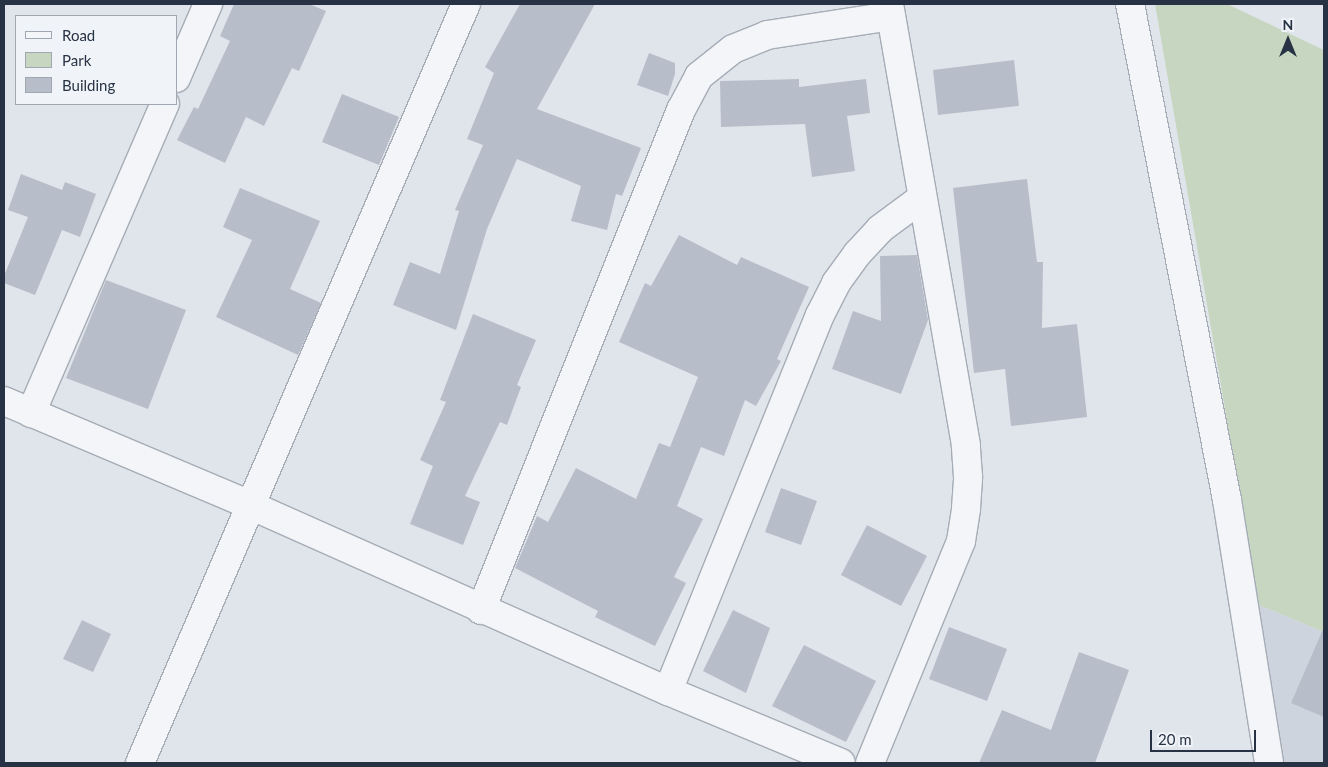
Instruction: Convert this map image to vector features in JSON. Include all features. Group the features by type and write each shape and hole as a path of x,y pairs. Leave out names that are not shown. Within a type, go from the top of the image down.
{"street":[{"path":"178,73 208,4"},
{"path":"140,763 466,4"},
{"path":"1130,4 1227,500 1269,763"},
{"path":"481,610 681,110 699,76 733,49 767,35 890,10 966,445 966,508 961,540 870,763"},
{"path":"31,413 165,105"},
{"path":"668,691 820,315 836,283 857,254 880,230 922,198"},
{"path":"4,401 252,506 481,610 668,691 841,763"}],"shaded area":[{"path":"1259,605 1324,632 1324,763 1282,763"}],"green space":[{"path":"1155,4 1227,4 1324,50 1324,632 1259,605"}],"building":[{"path":"234,4 309,4 326,11 299,71 292,68 264,126 246,117 225,163 177,140 194,107 198,109 230,41 220,36"},
{"path":"520,4 595,4 537,109 641,148 622,196 616,194 607,230 571,221 581,186 517,159 487,229 456,330 393,305 410,262 440,274 459,211 455,210 483,145 467,139 494,73 485,67"},
{"path":"649,53 675,63 675,74 668,96 637,85"},
{"path":"1014,60 1019,106 938,115 933,70"},
{"path":"799,79 799,87 866,79 870,113 847,116 855,171 812,177 805,124 721,127 720,81"},
{"path":"342,94 399,117 379,165 322,142"},
{"path":"21,174 62,190 65,182 96,194 80,237 62,230 35,295 4,283 4,276 28,217 8,210"},
{"path":"1027,179 1037,262 1043,262 1042,328 1077,324 1087,417 1011,426 1005,369 974,373 953,188"},
{"path":"240,188 320,221 290,289 321,303 298,355 216,317 252,240 223,227"},
{"path":"679,235 737,265 741,257 809,287 777,359 781,361 756,406 745,400 724,456 701,447 677,506 703,519 674,577 686,583 655,646 595,617 598,611 515,568 537,516 548,522 576,468 636,499 659,443 670,447 698,377 619,342 645,283 651,286"},
{"path":"917,255 928,320 901,394 832,369 853,311 881,321 880,256"},
{"path":"106,280 186,310 148,409 66,378"},
{"path":"473,314 536,340 517,385 521,387 507,425 500,422 465,496 480,502 463,545 410,524 433,466 420,460 446,402 440,400"},
{"path":"781,488 817,501 801,545 765,532"},
{"path":"867,525 927,556 901,606 841,575"},
{"path":"733,610 770,628 746,693 703,671"},
{"path":"82,620 111,634 93,672 63,659"},
{"path":"949,627 1007,649 987,701 929,679"},
{"path":"1324,627 1324,717 1291,703"},
{"path":"804,645 876,681 846,742 772,706"},
{"path":"1079,652 1129,670 1095,763 979,763 1002,710 1051,730"}]}
